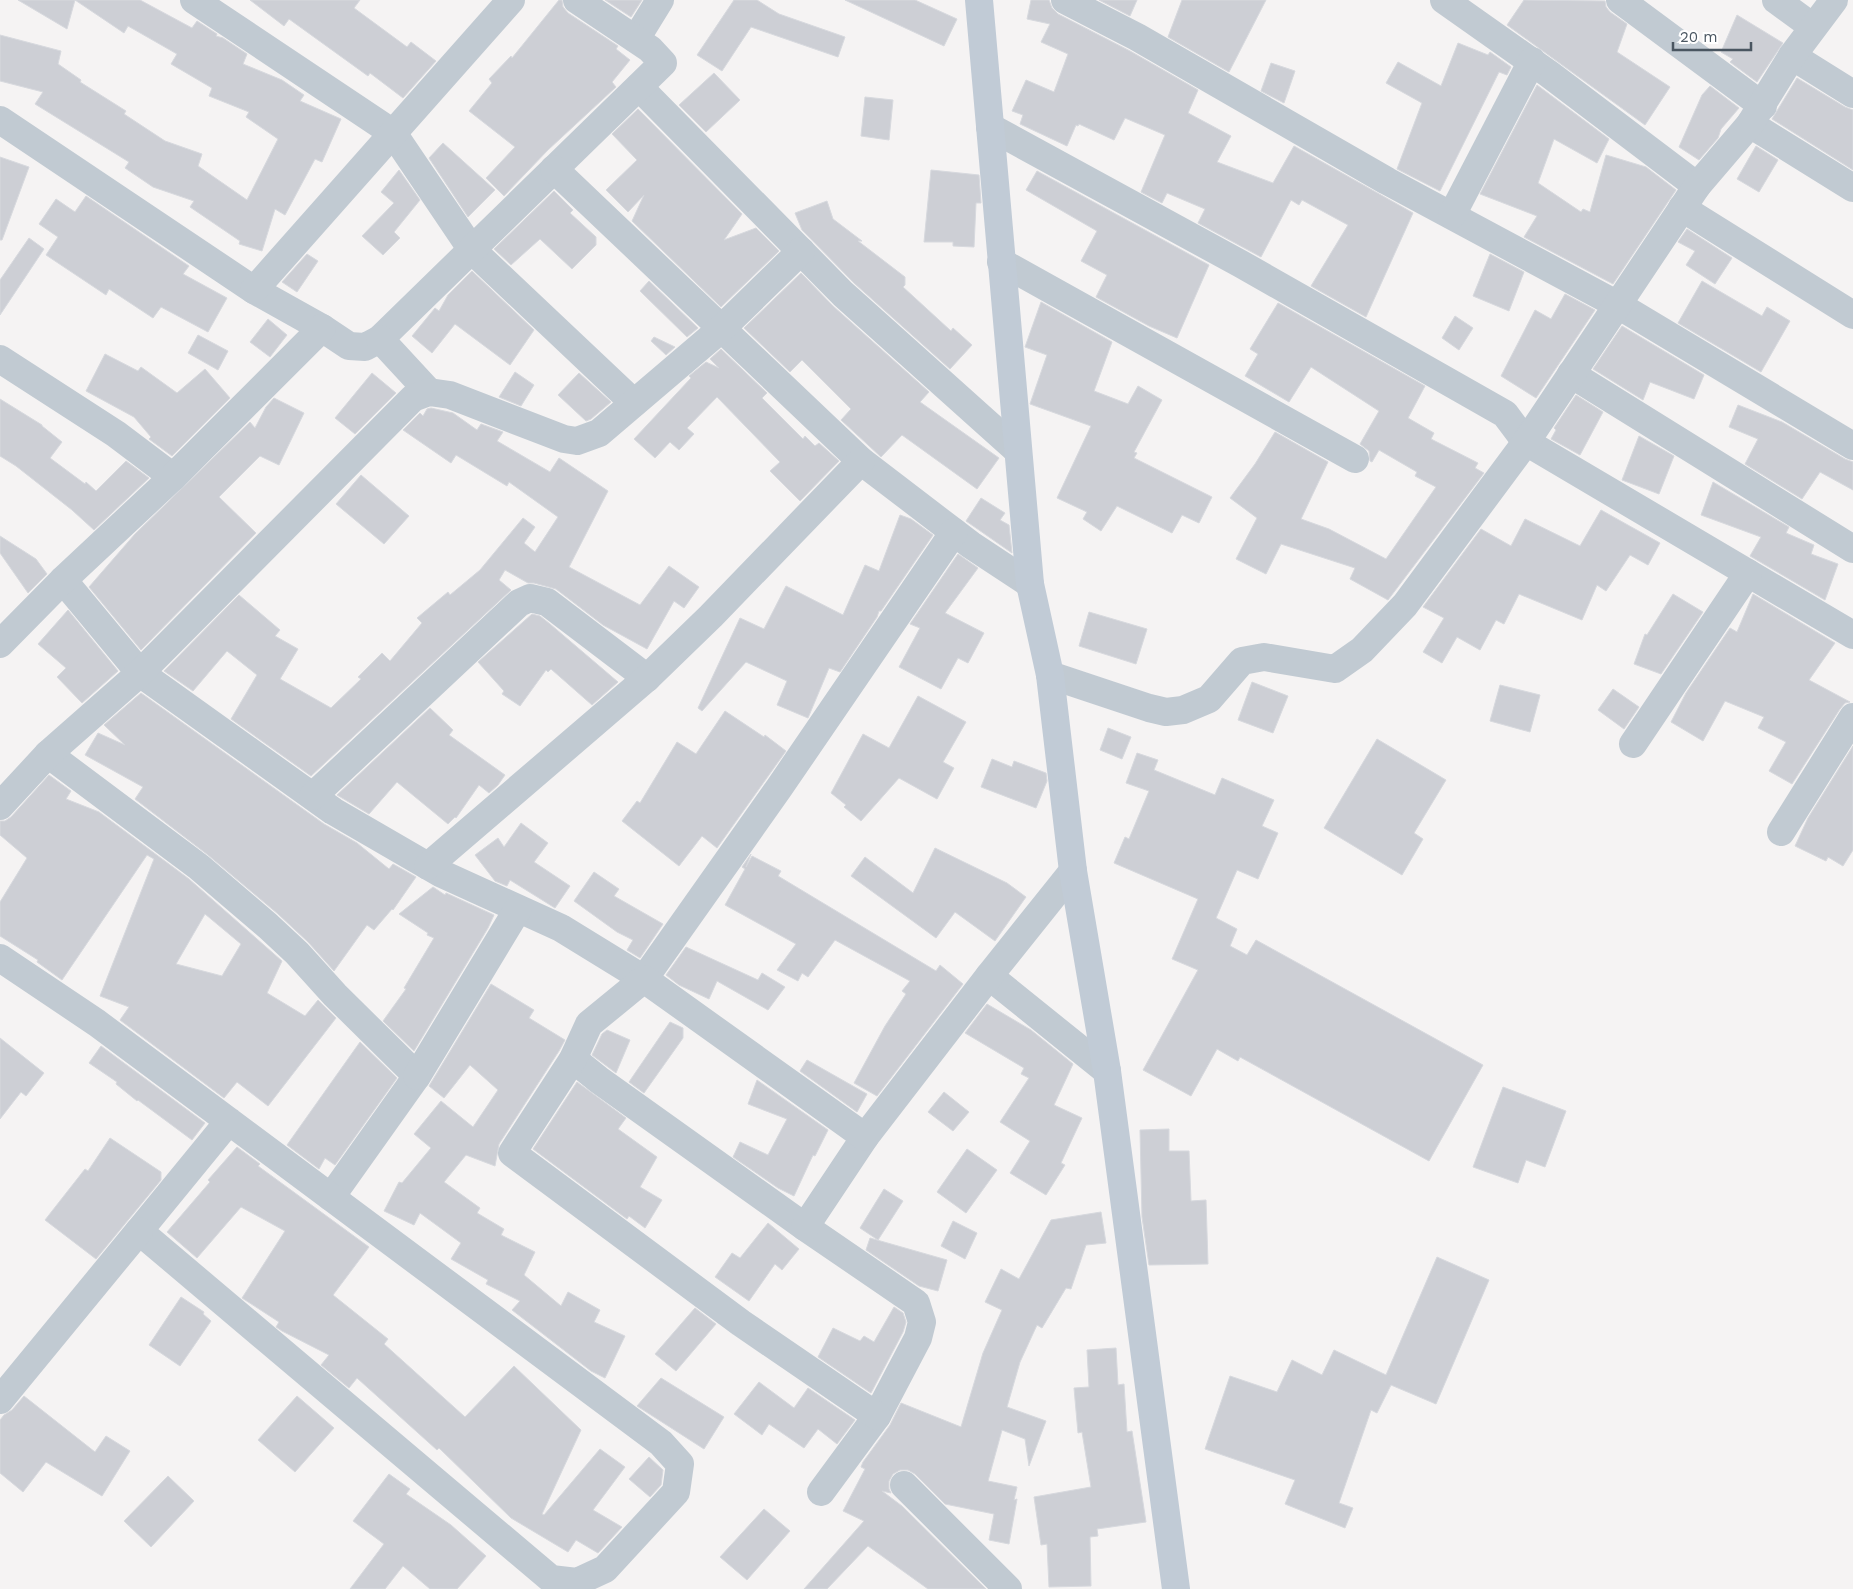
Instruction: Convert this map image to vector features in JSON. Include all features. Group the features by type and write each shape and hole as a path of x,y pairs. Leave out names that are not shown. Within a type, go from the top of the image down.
{"main road":[{"path":"979,0 1030,584 1050,675 1073,871 1107,1071 1176,1589"}],"street":[{"path":"194,0 393,133 472,250 634,403"},
{"path":"254,290 511,0"},
{"path":"0,120 254,290 350,346 365,347 380,340 663,63 650,49 576,0"},
{"path":"636,39 660,0"},
{"path":"1065,0 1137,37 1378,176 1618,305 1853,446"},
{"path":"1444,0 1532,61 1690,197 1853,316"},
{"path":"1620,0 1756,115 1853,188"},
{"path":"1776,0 1814,27"},
{"path":"1050,675 1132,703 1166,712 1183,710 1209,699 1242,661 1264,657 1335,669 1362,650 1405,605 1526,442 1690,197 1756,115 1792,56 1834,0"},
{"path":"1792,56 1853,94"},
{"path":"1452,215 1532,61"},
{"path":"639,87 843,294 1017,450"},
{"path":"990,127 1241,264 1505,414 1526,442 1853,635"},
{"path":"554,169 862,461 954,532 1030,584"},
{"path":"0,806 48,754 140,673 413,398 429,392 450,395 564,439 577,440 599,432 721,329 801,251"},
{"path":"1001,262 1355,459"},
{"path":"0,644 64,580 173,477 322,328"},
{"path":"380,340 429,392"},
{"path":"0,359 116,434 173,477"},
{"path":"1572,374 1853,549"},
{"path":"428,866 646,678 711,616 862,461"},
{"path":"876,1416 741,1323 512,1153 573,1059 589,1024 644,979 779,788 954,532"},
{"path":"1633,744 1748,573"},
{"path":"64,580 140,673 333,811 440,873 561,928 644,979 865,1137"},
{"path":"313,796 519,603 530,598 547,602 646,678"},
{"path":"1781,832 1853,717"},
{"path":"48,754 199,867 268,926 297,953 335,996 417,1076"},
{"path":"805,1227 865,1137 1073,871"},
{"path":"331,1197 417,1076 518,909"},
{"path":"0,958 97,1023 661,1443 680,1464 676,1492 605,1569 578,1582 551,1578 140,1231"},
{"path":"989,976 1107,1071"},
{"path":"573,1059 805,1227 916,1303 922,1322 918,1338 876,1416 822,1492"},
{"path":"0,1400 229,1121"},
{"path":"904,1485 1008,1589"}],"building":[{"path":"18,0 75,0 67,29"},
{"path":"75,0 140,0 192,28 197,21 217,34 216,36 223,38 247,54 243,64 282,80 304,95 300,101 341,119 322,162 315,159 285,215 275,209 262,251 239,244 240,241 190,207 194,201 153,187 125,168 129,162 35,104 43,92 0,81 0,35 61,51 58,64 81,80 80,82 126,111 124,114 165,141 202,154 198,166 247,200 278,139 246,117 249,112 209,96 212,88 171,64 177,54 128,26 124,33"},
{"path":"250,0 360,0 354,8 407,47 411,42 436,61 403,98 370,73 368,76 289,19 284,26"},
{"path":"559,0 562,0 563,7 568,13 618,46 616,49 630,60 612,82 616,87 548,150 504,196 486,178 515,147 469,111 492,83 489,79 511,56 512,58"},
{"path":"605,0 642,0 631,17"},
{"path":"734,0 757,0 779,14 845,37 838,57 751,27 722,71 697,55"},
{"path":"845,0 915,0 957,19 944,46"},
{"path":"1031,0 1049,0 1052,8 1058,14 1130,51 1198,90 1188,113 1231,136 1217,162 1273,183 1294,146 1413,213 1366,317 1311,286 1348,225 1302,200 1299,205 1291,200 1261,257 1198,223 1205,209 1167,193 1162,203 1141,192 1165,135 1125,118 1114,140 1079,124 1078,126 1076,125 1067,146 1020,124 1023,115 1012,111 1026,80 1054,92 1068,54 1041,42 1050,24 1027,19"},
{"path":"1099,0 1137,0 1130,16"},
{"path":"1182,0 1266,0 1229,72 1168,37"},
{"path":"1524,0 1605,1 1606,7 1610,12 1627,24 1617,52 1670,87 1645,125 1507,25"},
{"path":"1737,15 1783,43 1757,82 1730,62 1733,59 1721,52"},
{"path":"1458,43 1488,55 1490,52 1511,67 1507,75 1499,72 1440,191 1397,169 1422,103 1386,83 1398,62 1441,86"},
{"path":"1271,63 1295,71 1284,103 1261,91"},
{"path":"714,73 740,100 706,132 679,105"},
{"path":"1797,78 1853,110 1853,170 1772,119"},
{"path":"1537,85 1609,139 1597,163 1554,139 1538,183 1581,212 1583,209 1590,212 1606,155 1646,167 1676,190 1613,284 1524,237 1537,216 1480,194"},
{"path":"1710,86 1739,108 1721,129 1718,138 1699,160 1679,147 1702,95"},
{"path":"865,97 893,100 889,140 861,136"},
{"path":"638,109 742,214 724,240 756,228 779,251 721,307 632,221 644,195 628,212 606,190 637,160 612,134"},
{"path":"443,143 495,190 468,217 429,158"},
{"path":"1756,146 1778,160 1759,192 1737,179"},
{"path":"0,157 29,167 2,240 0,240"},
{"path":"399,170 420,200 394,232 400,238 383,255 362,236 394,203 381,192"},
{"path":"931,170 979,175 981,203 976,203 974,247 953,246 953,242 924,242"},
{"path":"1037,171 1209,265 1177,338 1149,326 1096,297 1107,275 1081,261 1097,231 1026,190"},
{"path":"554,191 573,210 570,213 596,237 596,245 572,269 540,239 511,265 494,249"},
{"path":"86,196 189,266 183,274 227,298 208,332 161,307 153,318 109,289 106,295 46,255 58,237 39,224 56,199 75,212"},
{"path":"827,201 833,219 905,277 905,285 903,287 951,331 953,328 972,345 950,369 854,283 802,230 795,213"},
{"path":"1687,229 1732,258 1715,284 1686,265 1695,251 1678,242"},
{"path":"29,238 44,249 0,315 0,280"},
{"path":"307,254 318,261 297,292 282,282"},
{"path":"1490,254 1524,272 1509,311 1473,296"},
{"path":"472,271 534,330 510,365 455,324 432,353 412,336 435,308 439,311 448,295"},
{"path":"801,273 833,306 929,392 920,402 999,458 977,489 902,435 881,457 841,420 851,409 802,360 790,372 744,328"},
{"path":"649,281 698,328 687,337 640,291"},
{"path":"1702,281 1762,316 1767,307 1790,321 1761,372 1678,323"},
{"path":"1565,294 1595,310 1536,398 1501,376 1535,310 1551,319"},
{"path":"1041,302 1112,342 1094,391 1128,404 1138,386 1162,400 1134,452 1137,453 1134,458 1212,497 1199,523 1182,515 1172,533 1117,506 1101,531 1083,519 1087,512 1057,498 1091,426 1030,404 1047,355 1025,347"},
{"path":"1278,303 1425,386 1408,418 1434,433 1431,439 1478,463 1475,468 1484,473 1388,600 1350,579 1355,568 1281,544 1266,574 1236,559 1257,518 1230,498 1255,464 1275,432 1328,462 1301,519 1329,529 1386,559 1436,487 1415,476 1417,472 1379,450 1372,462 1370,461 1369,451 1360,444 1379,411 1311,367 1289,402 1245,376 1258,354 1250,349"},
{"path":"1455,316 1473,328 1459,350 1442,338"},
{"path":"268,319 287,335 270,357 250,342"},
{"path":"1622,326 1704,375 1694,399 1650,382 1643,400 1593,369"},
{"path":"198,335 228,351 218,370 188,353"},
{"path":"654,337 675,347 666,355 651,341"},
{"path":"721,349 767,393 762,398 803,439 805,436 815,446 819,443 839,461 800,501 770,471 780,462 717,397 687,428 694,434 679,450 670,442 655,458 634,439 691,378 689,376 706,362 719,368 710,359"},
{"path":"105,354 138,371 141,367 177,393 205,369 230,398 172,456 149,439 151,437 134,417 86,391"},
{"path":"515,372 534,385 521,406 499,397"},
{"path":"372,373 396,393 355,434 335,418"},
{"path":"579,373 611,402 586,421 558,395"},
{"path":"1576,395 1603,412 1580,455 1551,439 1556,430 1554,428"},
{"path":"274,398 304,413 279,465 260,456 219,497 256,533 141,650 89,587 135,534 250,422 255,428 266,407"},
{"path":"0,399 42,425 62,442 50,458 96,491 126,461 149,478 94,530 72,510 16,466 0,456"},
{"path":"1738,405 1782,422 1853,462 1853,490 1820,472 1802,499 1745,464 1758,439 1729,427"},
{"path":"431,408 453,413 477,430 481,424 503,432 497,441 550,472 559,458 608,491 569,567 640,605 669,566 699,587 684,608 674,601 647,649 603,625 556,589 528,583 505,570 499,580 511,590 311,776 231,719 257,675 227,651 193,691 164,671 239,595 280,630 275,636 298,649 280,679 331,708 361,679 358,677 382,653 390,661 422,623 417,618 448,592 450,595 480,570 523,518 535,527 524,543 535,552 558,517 509,482 507,486 456,455 451,463 403,430 420,413 423,416 427,409"},
{"path":"1639,436 1674,456 1659,494 1622,480"},
{"path":"361,475 409,516 384,544 336,504"},
{"path":"1713,482 1789,527 1786,533 1814,545 1811,554 1838,564 1825,600 1750,556 1761,537 1701,515"},
{"path":"981,498 1005,513 1000,520 1009,525 1012,553 966,521"},
{"path":"1601,510 1660,543 1648,565 1630,555 1606,591 1597,585 1582,620 1519,594 1504,624 1496,620 1480,650 1457,637 1442,663 1423,652 1444,618 1423,607 1481,529 1511,546 1525,519 1580,546"},
{"path":"900,515 911,519 933,535 881,611 879,611 877,617 840,672 829,668 808,718 777,705 787,681 746,662 702,711 698,708 740,618 764,629 786,586 843,615 865,565 879,571"},
{"path":"0,536 36,559 47,574 28,593 0,553"},
{"path":"958,554 978,568 945,613 984,633 968,663 958,658 941,689 899,667 920,628 910,624"},
{"path":"1673,594 1703,612 1661,674 1634,664 1645,634 1647,635"},
{"path":"1753,594 1835,643 1809,680 1850,702 1845,703 1840,709 1792,784 1769,771 1786,742 1758,728 1764,717 1725,701 1703,741 1671,722 1686,693 1730,628 1737,632"},
{"path":"68,610 118,671 82,703 57,677 66,668 38,644"},
{"path":"1089,612 1147,629 1136,664 1079,646"},
{"path":"532,614 540,616 618,682 592,705 551,669 548,672 546,670 520,706 502,694 504,691 478,662"},
{"path":"1252,682 1288,696 1273,733 1238,720"},
{"path":"1500,685 1540,695 1530,732 1490,721"},
{"path":"1613,689 1639,707 1624,729 1598,710"},
{"path":"141,693 324,824 357,843 389,869 393,864 416,877 393,910 374,930 367,925 334,971 308,942 278,914 208,855 135,799 143,787 85,755 98,733 125,745 104,725"},
{"path":"918,696 966,722 943,762 954,768 937,799 899,778 861,821 831,793 863,734 889,748"},
{"path":"430,708 453,730 449,735 505,775 498,785 489,793 479,785 456,818 448,824 397,782 369,814 337,795"},
{"path":"725,711 764,737 765,735 786,751 717,848 702,836 679,866 622,821 637,801 640,803 677,742 696,754"},
{"path":"1108,728 1131,737 1122,759 1100,750"},
{"path":"1377,739 1446,780 1414,833 1423,839 1402,875 1324,828"},
{"path":"1853,746 1853,850 1843,866 1828,857 1826,861 1795,846 1808,818"},
{"path":"1137,753 1158,760 1154,770 1215,795 1222,778 1274,800 1262,826 1278,833 1258,879 1237,870 1216,918 1237,929 1230,946 1247,955 1256,940 1483,1065 1429,1161 1240,1057 1238,1061 1217,1049 1191,1096 1143,1070 1198,970 1172,959 1198,899 1114,863 1125,837 1129,839 1149,791 1126,783"},
{"path":"992,759 1012,767 1014,761 1046,773 1047,781 1036,808 981,787"},
{"path":"49,775 71,791 66,799 99,812 189,879 282,961 267,993 305,1016 318,1000 336,1018 268,1106 237,1082 224,1098 120,1020 129,1007 100,996 154,859 147,855 62,980 37,962 38,960 0,936 0,902 27,858 0,835 0,821 5,821 11,817","holes":["205,914 241,944 222,976 176,964"]},
{"path":"521,823 548,843 534,862 570,886 555,908 510,880 507,886 495,881 475,855 498,838 504,847"},
{"path":"935,848 1007,883 1026,897 995,941 955,912 936,938 851,876 865,857 913,893"},
{"path":"751,854 746,867 752,856 781,871 778,876 936,971 940,965 963,984 877,1096 854,1083 885,1026 906,994 902,991 910,981 835,940 808,977 802,973 798,981 777,970 796,944 725,905 745,869 742,867"},
{"path":"594,872 619,889 614,896 663,924 640,958 627,950 633,940 617,932 574,901"},
{"path":"433,887 445,895 446,893 494,915 414,1051 383,1021 406,989 404,988 434,938 399,914"},
{"path":"686,947 758,980 762,973 785,987 768,1010 717,981 709,999 679,985 666,975"},
{"path":"491,984 534,1010 529,1018 565,1040 499,1144 495,1166 466,1155 444,1182 480,1208 477,1213 504,1229 501,1235 535,1252 524,1275 561,1306 568,1292 600,1310 594,1322 625,1336 605,1378 591,1371 512,1310 520,1301 486,1284 488,1280 451,1259 461,1243 420,1213 414,1225 384,1211 399,1182 402,1183 431,1148 414,1134 441,1101 473,1127 498,1090 470,1065 444,1098 429,1086"},
{"path":"987,1004 1031,1030 1073,1064 1054,1105 1082,1118 1061,1163 1065,1165 1046,1195 1010,1173 1030,1141 1000,1122 1029,1078 1021,1074 1024,1068 965,1033"},
{"path":"670,1022 683,1028 683,1038 644,1093 629,1082"},
{"path":"607,1030 630,1040 616,1073 592,1055 602,1034"},
{"path":"0,1038 44,1073 26,1096 21,1092 0,1119"},
{"path":"360,1042 397,1078 335,1165 325,1158 319,1169 287,1145"},
{"path":"101,1046 205,1123 192,1140 137,1101 116,1084 117,1082 89,1063"},
{"path":"807,1060 867,1094 857,1112 800,1071"},
{"path":"757,1080 828,1130 815,1156 813,1155 794,1196 778,1188 733,1157 740,1142 768,1155 787,1119 748,1104"},
{"path":"577,1082 626,1118 618,1129 657,1157 640,1187 662,1200 645,1228 629,1216 627,1219 533,1149"},
{"path":"1503,1087 1566,1111 1545,1167 1526,1160 1518,1183 1473,1167"},
{"path":"944,1092 969,1112 953,1131 928,1112"},
{"path":"1169,1129 1169,1151 1189,1151 1191,1201 1206,1200 1208,1264 1149,1265 1142,1217 1140,1130"},
{"path":"110,1138 161,1172 161,1180 96,1259 45,1220 85,1169 88,1171"},
{"path":"237,1147 260,1164 258,1166 369,1247 333,1295 388,1339 384,1344 465,1417 514,1366 581,1430 542,1514 544,1515 600,1449 625,1467 593,1510 622,1527 598,1553 576,1540 568,1552 511,1518 439,1448 437,1450 357,1378 349,1388 321,1365 329,1355 282,1331 276,1327 279,1322 242,1298 285,1231 241,1207 197,1258 167,1232"},
{"path":"967,1149 997,1170 966,1213 937,1192"},
{"path":"884,1189 903,1201 878,1240 860,1228"},
{"path":"1101,1212 1106,1243 1086,1245 1071,1289 1066,1288 1042,1328 1037,1325 1020,1362 1007,1407 1046,1421 1029,1466 1025,1439 1002,1430 988,1481 1017,1487 1014,1500 1017,1499 1009,1544 989,1540 994,1514 945,1504 915,1474 908,1470 900,1470 893,1474 889,1481 891,1493 882,1491 902,1506 986,1589 928,1589 868,1546 827,1589 804,1589 864,1521 843,1511 865,1469 861,1467 863,1462 890,1425 901,1403 961,1427 983,1353 1002,1310 985,1302 1001,1269 1019,1279 1051,1220"},
{"path":"953,1221 977,1233 965,1259 941,1246"},
{"path":"768,1223 799,1249 782,1270 775,1264 749,1301 715,1277 732,1253 740,1258"},
{"path":"870,1238 947,1260 938,1291 919,1286 866,1250"},
{"path":"1437,1257 1489,1280 1436,1404 1391,1385 1377,1413 1371,1410 1339,1503 1353,1508 1345,1528 1285,1504 1295,1480 1205,1449 1230,1376 1277,1392 1292,1360 1322,1375 1334,1350 1386,1375"},
{"path":"181,1297 204,1312 203,1314 211,1321 180,1366 149,1345"},
{"path":"894,1307 903,1313 906,1322 903,1332 871,1393 818,1357 833,1328 860,1341 864,1336 874,1342"},
{"path":"695,1308 716,1324 676,1371 655,1354"},
{"path":"1116,1348 1118,1385 1124,1384 1127,1432 1132,1431 1146,1522 1097,1529 1098,1536 1090,1537 1091,1586 1049,1587 1047,1544 1041,1545 1034,1497 1091,1487 1082,1432 1078,1433 1074,1388 1089,1387 1087,1350"},
{"path":"661,1378 724,1417 704,1449 637,1406"},
{"path":"759,1382 794,1408 808,1388 855,1420 837,1444 818,1429 804,1448 769,1424 762,1435 734,1414"},
{"path":"24,1396 95,1452 106,1436 130,1451 102,1496 46,1462 23,1492 0,1473 0,1420"},
{"path":"297,1396 334,1428 295,1472 258,1440"},
{"path":"649,1457 663,1470 661,1485 650,1497 629,1479"},
{"path":"389,1474 410,1489 406,1494 451,1525 486,1556 457,1589 430,1589 403,1566 385,1589 350,1589 384,1544 353,1521"},
{"path":"168,1476 194,1501 151,1547 124,1521"},
{"path":"764,1509 790,1531 747,1580 720,1557"}]}
